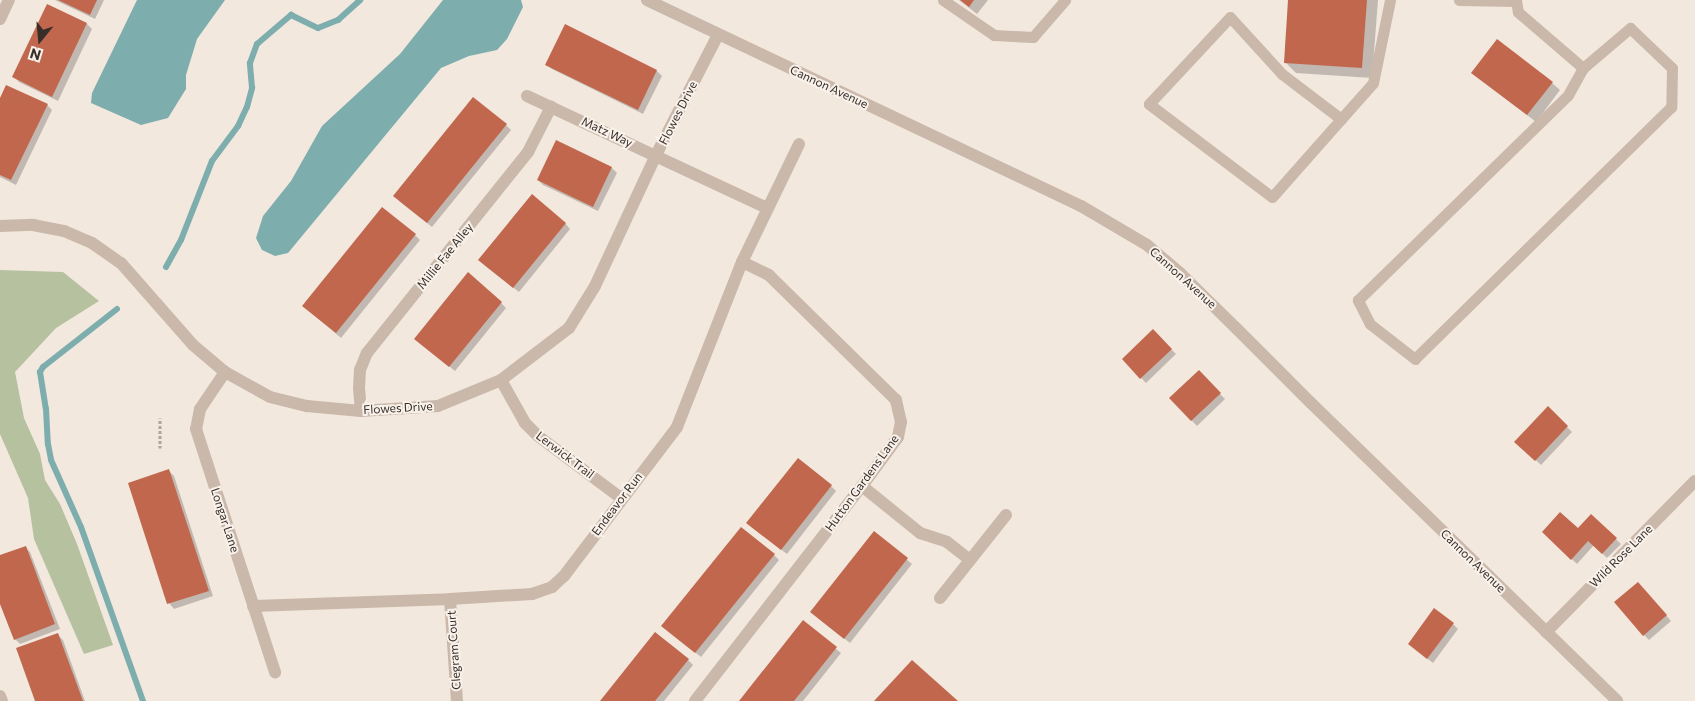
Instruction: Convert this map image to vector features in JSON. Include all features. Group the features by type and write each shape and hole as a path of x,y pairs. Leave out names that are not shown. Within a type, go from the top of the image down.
{"street":[{"path":"0,19 9,0"},
{"name":"Cannon Avenue","path":"647,0 1081,206 1147,245 1194,286 1617,701"},
{"name":"Flowes Drive","path":"0,226 33,225 56,229 92,243 121,262 193,346 225,372 270,397 307,406 362,411 438,406 501,380 569,328 595,286 656,155 718,35"},
{"name":"Matz Way","path":"527,96 768,208"},
{"name":"Millie Fae Alley","path":"362,411 359,388 360,370 367,353 528,152 551,107"},
{"name":"Endeavor Run","path":"253,606 450,600 532,594 552,587 564,576 621,498 677,427 742,262 799,144"},
{"name":"Hutton Gardens Lane","path":"696,701 862,486 898,437 901,422 896,400 769,275 742,262"},
{"name":"Longar Lane","path":"225,372 200,408 196,429 275,672"},
{"name":"Lerwick Trail","path":"501,380 525,423 538,436 621,498"},
{"name":"Wild Rose Lane","path":"1546,632 1695,481"},
{"path":"862,486 920,533 947,542 970,560"},
{"path":"940,598 1006,515"},
{"name":"Clegram Court","path":"450,600 457,701"},
{"path":"0,696 2,701"}],"lane":[{"path":"943,0 994,35 1033,37 1065,0"},
{"path":"1341,119 1282,74 1230,17 1149,104 1272,197 1373,83 1390,0"},
{"path":"1459,0 1516,0 1518,12 1583,68"},
{"path":"1630,28 1672,68 1670,107 1415,359 1370,324 1358,300 1568,95 1583,68 1630,28"}],"path":[{"path":"160,418 160,448"}],"green space":[{"path":"0,270 63,272 99,301 56,328 15,372 24,418 40,454 45,480 60,504 77,544 113,645 84,654 34,539 28,498 0,434"}],"water":[{"path":"137,0 225,0 197,39 186,75 186,89 168,118 141,125 91,103 92,93"},
{"path":"443,0 521,0 523,7 507,39 497,50 469,56 441,68 288,253 275,256 262,250 256,238 263,216 291,181 322,126 400,54"}],"building":[{"path":"58,0 97,0 90,15"},
{"path":"960,0 974,0 969,7"},
{"path":"1288,0 1367,0 1362,68 1284,63"},
{"path":"47,4 87,23 52,97 12,77"},
{"path":"565,24 657,70 638,110 545,65"},
{"path":"1497,39 1553,82 1527,115 1471,73"},
{"path":"6,85 48,104 11,180 0,175 0,98"},
{"path":"473,97 507,124 427,223 393,196"},
{"path":"556,140 612,167 593,207 537,180"},
{"path":"532,194 566,223 513,288 478,260"},
{"path":"382,207 416,234 336,333 302,306"},
{"path":"468,272 502,302 449,367 414,339"},
{"path":"1153,329 1172,349 1140,379 1122,359"},
{"path":"1199,370 1221,393 1191,421 1169,398"},
{"path":"1548,406 1568,426 1535,461 1514,442"},
{"path":"798,458 832,485 781,550 746,523"},
{"path":"169,469 209,591 167,604 128,483"},
{"path":"1560,512 1578,528 1591,514 1617,538 1602,554 1588,541 1571,560 1542,532"},
{"path":"741,527 775,554 695,653 661,626"},
{"path":"874,531 908,558 844,639 810,612"},
{"path":"26,546 55,624 14,640 0,604 0,555"},
{"path":"1638,582 1667,615 1643,636 1614,602"},
{"path":"1434,608 1454,623 1427,659 1408,644"},
{"path":"803,620 837,647 794,701 739,701"},
{"path":"655,632 689,659 655,701 600,701"},
{"path":"58,633 83,701 35,701 16,648"},
{"path":"912,660 958,701 874,701"}],"waterway":[{"path":"166,267 181,240 212,161 238,126 247,107 252,88 250,63 257,44 291,15 318,28 338,20 360,0"},
{"path":"117,309 43,367 40,372 51,460 81,527 143,701"}]}
